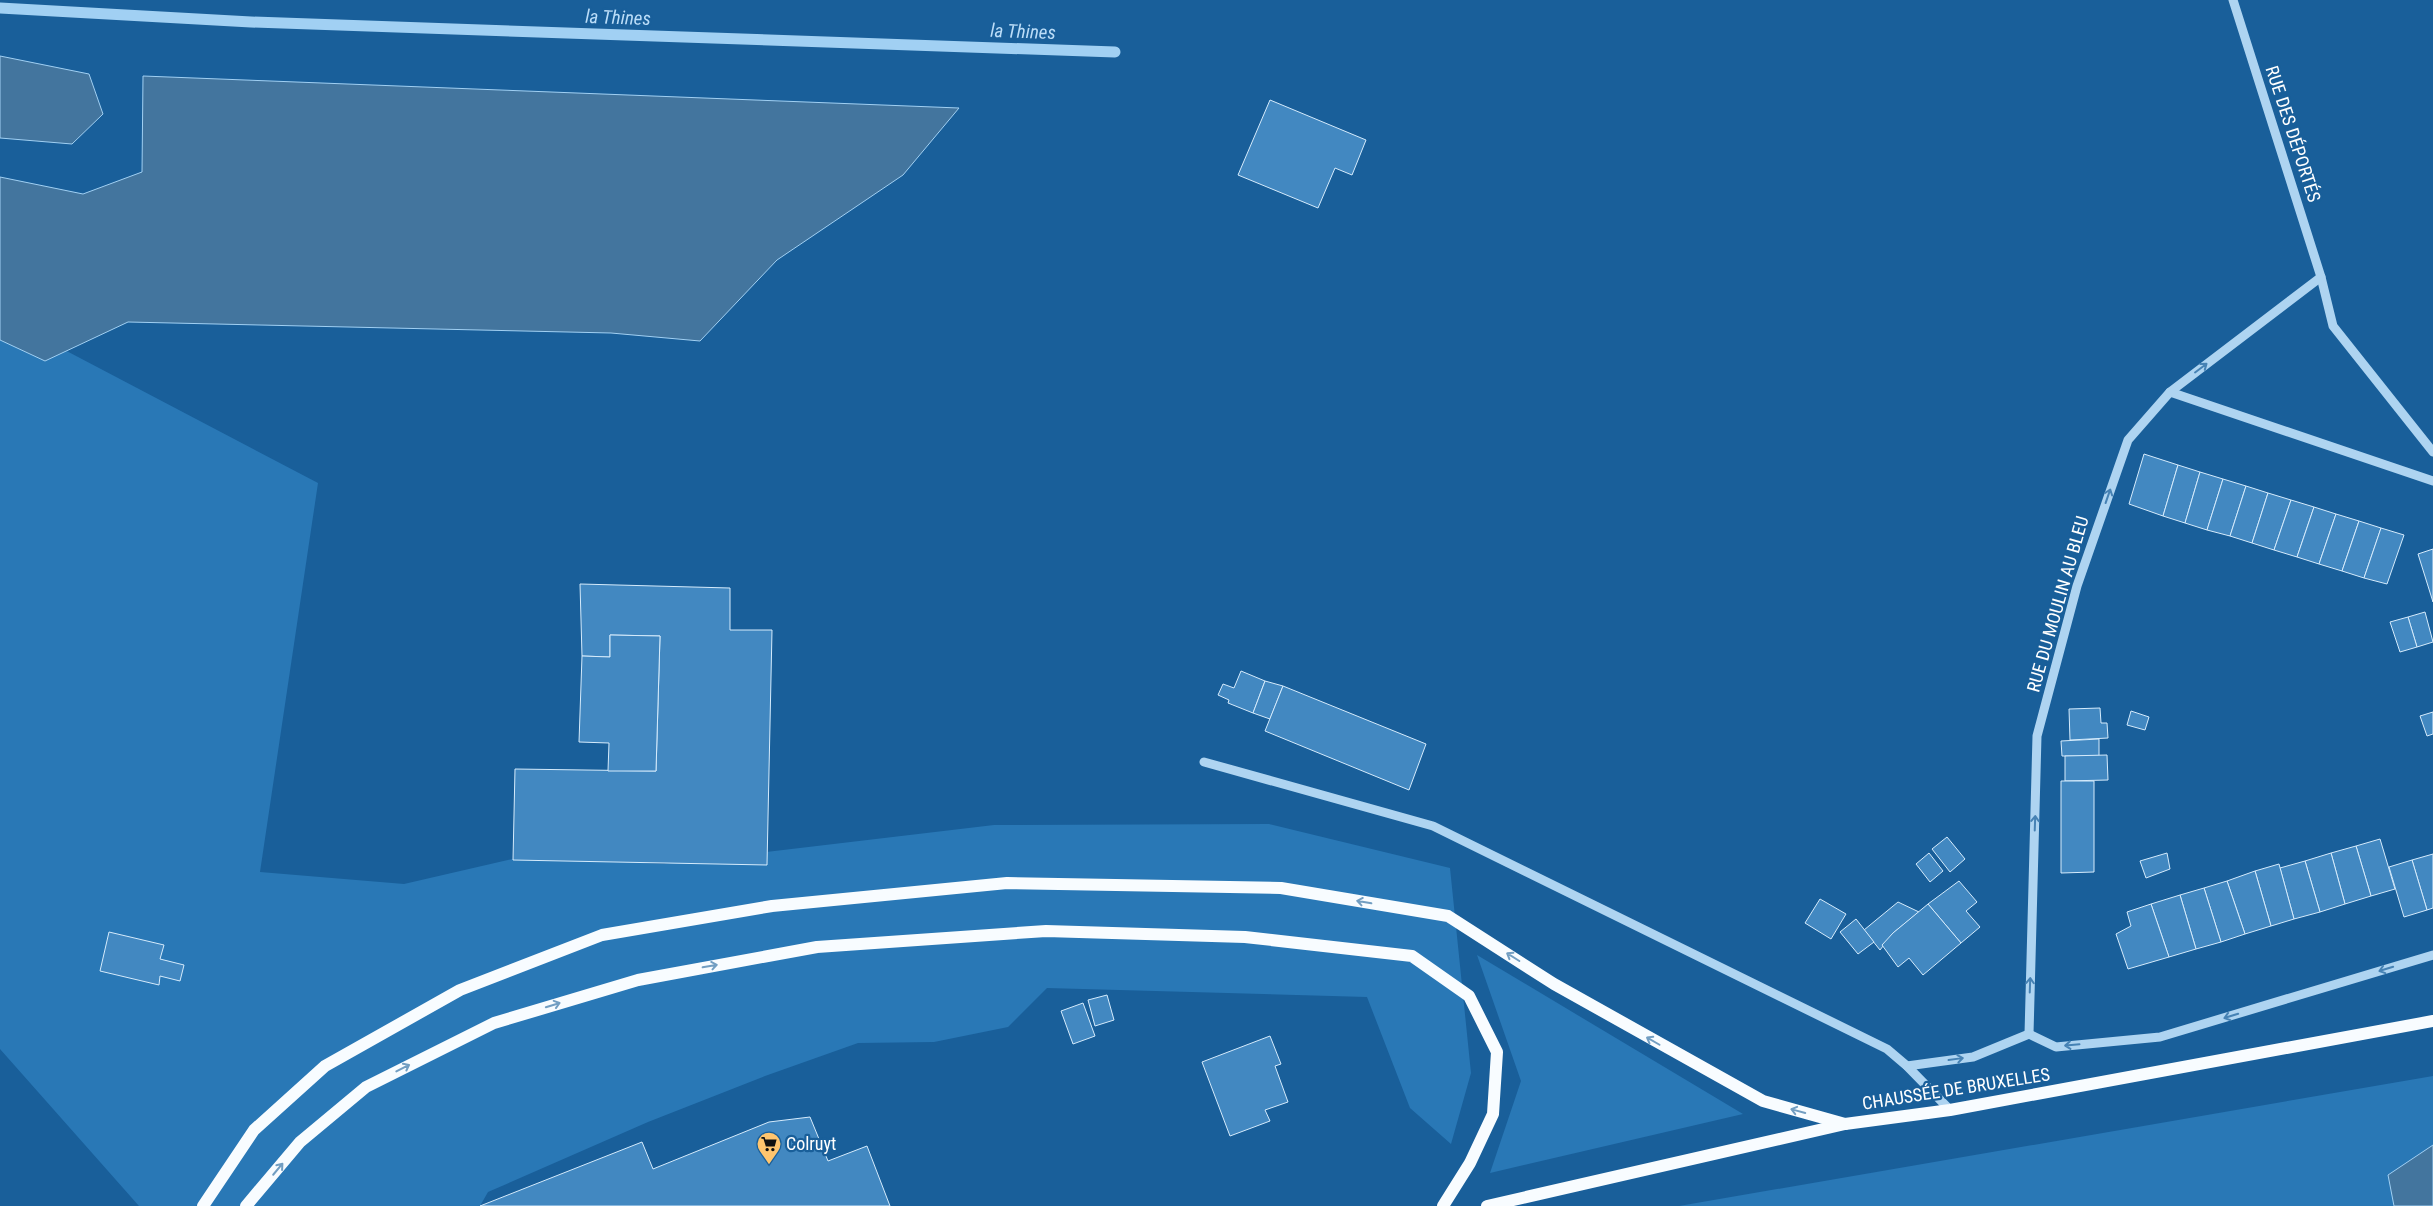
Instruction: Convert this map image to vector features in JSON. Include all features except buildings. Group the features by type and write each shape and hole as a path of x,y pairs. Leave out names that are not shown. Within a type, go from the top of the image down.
{"main road":[{"path":"203,1206 254,1130 324,1066 460,990 602,935 772,906 1007,883 1281,888 1448,916 1563,988 1763,1101 1845,1124"},
{"path":"246,1206 300,1142 366,1087 494,1023 638,980 817,947 1046,931 1245,937 1412,956 1469,996 1497,1052 1493,1114 1470,1163 1443,1206"},
{"name":"CHAUSSÉE DE BRUXELLES","path":"1487,1206 1845,1124 1950,1110 2433,1021"}],"street":[{"name":"RUE DES DÉPORTÉS","path":"2233,0 2321,277 2333,326 2433,452"},
{"name":"RUE DU MOULIN AU BLEU","path":"2029,1034 2037,736 2077,586 2128,440 2170,392 2321,277"},
{"path":"2170,392 2433,481"},
{"path":"1204,762 1433,826 1886,1049 1908,1066 1950,1110"},
{"name":"CHAUSSÉE DE BRUXELLES","path":"2029,1034 2056,1047 2160,1037 2433,955"},
{"path":"1908,1066 1973,1057 2029,1034"}],"shaded area":[{"path":"0,56 89,74 103,114 72,144 0,138"},
{"path":"143,76 959,108 903,175 777,260 700,341 611,333 128,322 45,361 0,340 0,177 83,194 142,172"},
{"path":"0,316 318,483 260,872 404,884 521,857 664,864 994,825 1269,824 1450,868 1471,1073 1451,1144 1410,1108 1367,997 1047,988 1008,1027 934,1042 858,1043 765,1076 648,1122 488,1192 480,1206 139,1206 0,1049"},
{"path":"1477,955 1743,1114 1490,1173 1521,1081"},
{"path":"2433,1076 2433,1206 1679,1206"},
{"path":"2433,1145 2433,1206 2394,1206 2388,1175"}],"waterway":[{"name":"la Thines","path":"0,8 251,22 1115,52"}],"place":[{"name":"Colruyt","path":"769,1165"}]}
